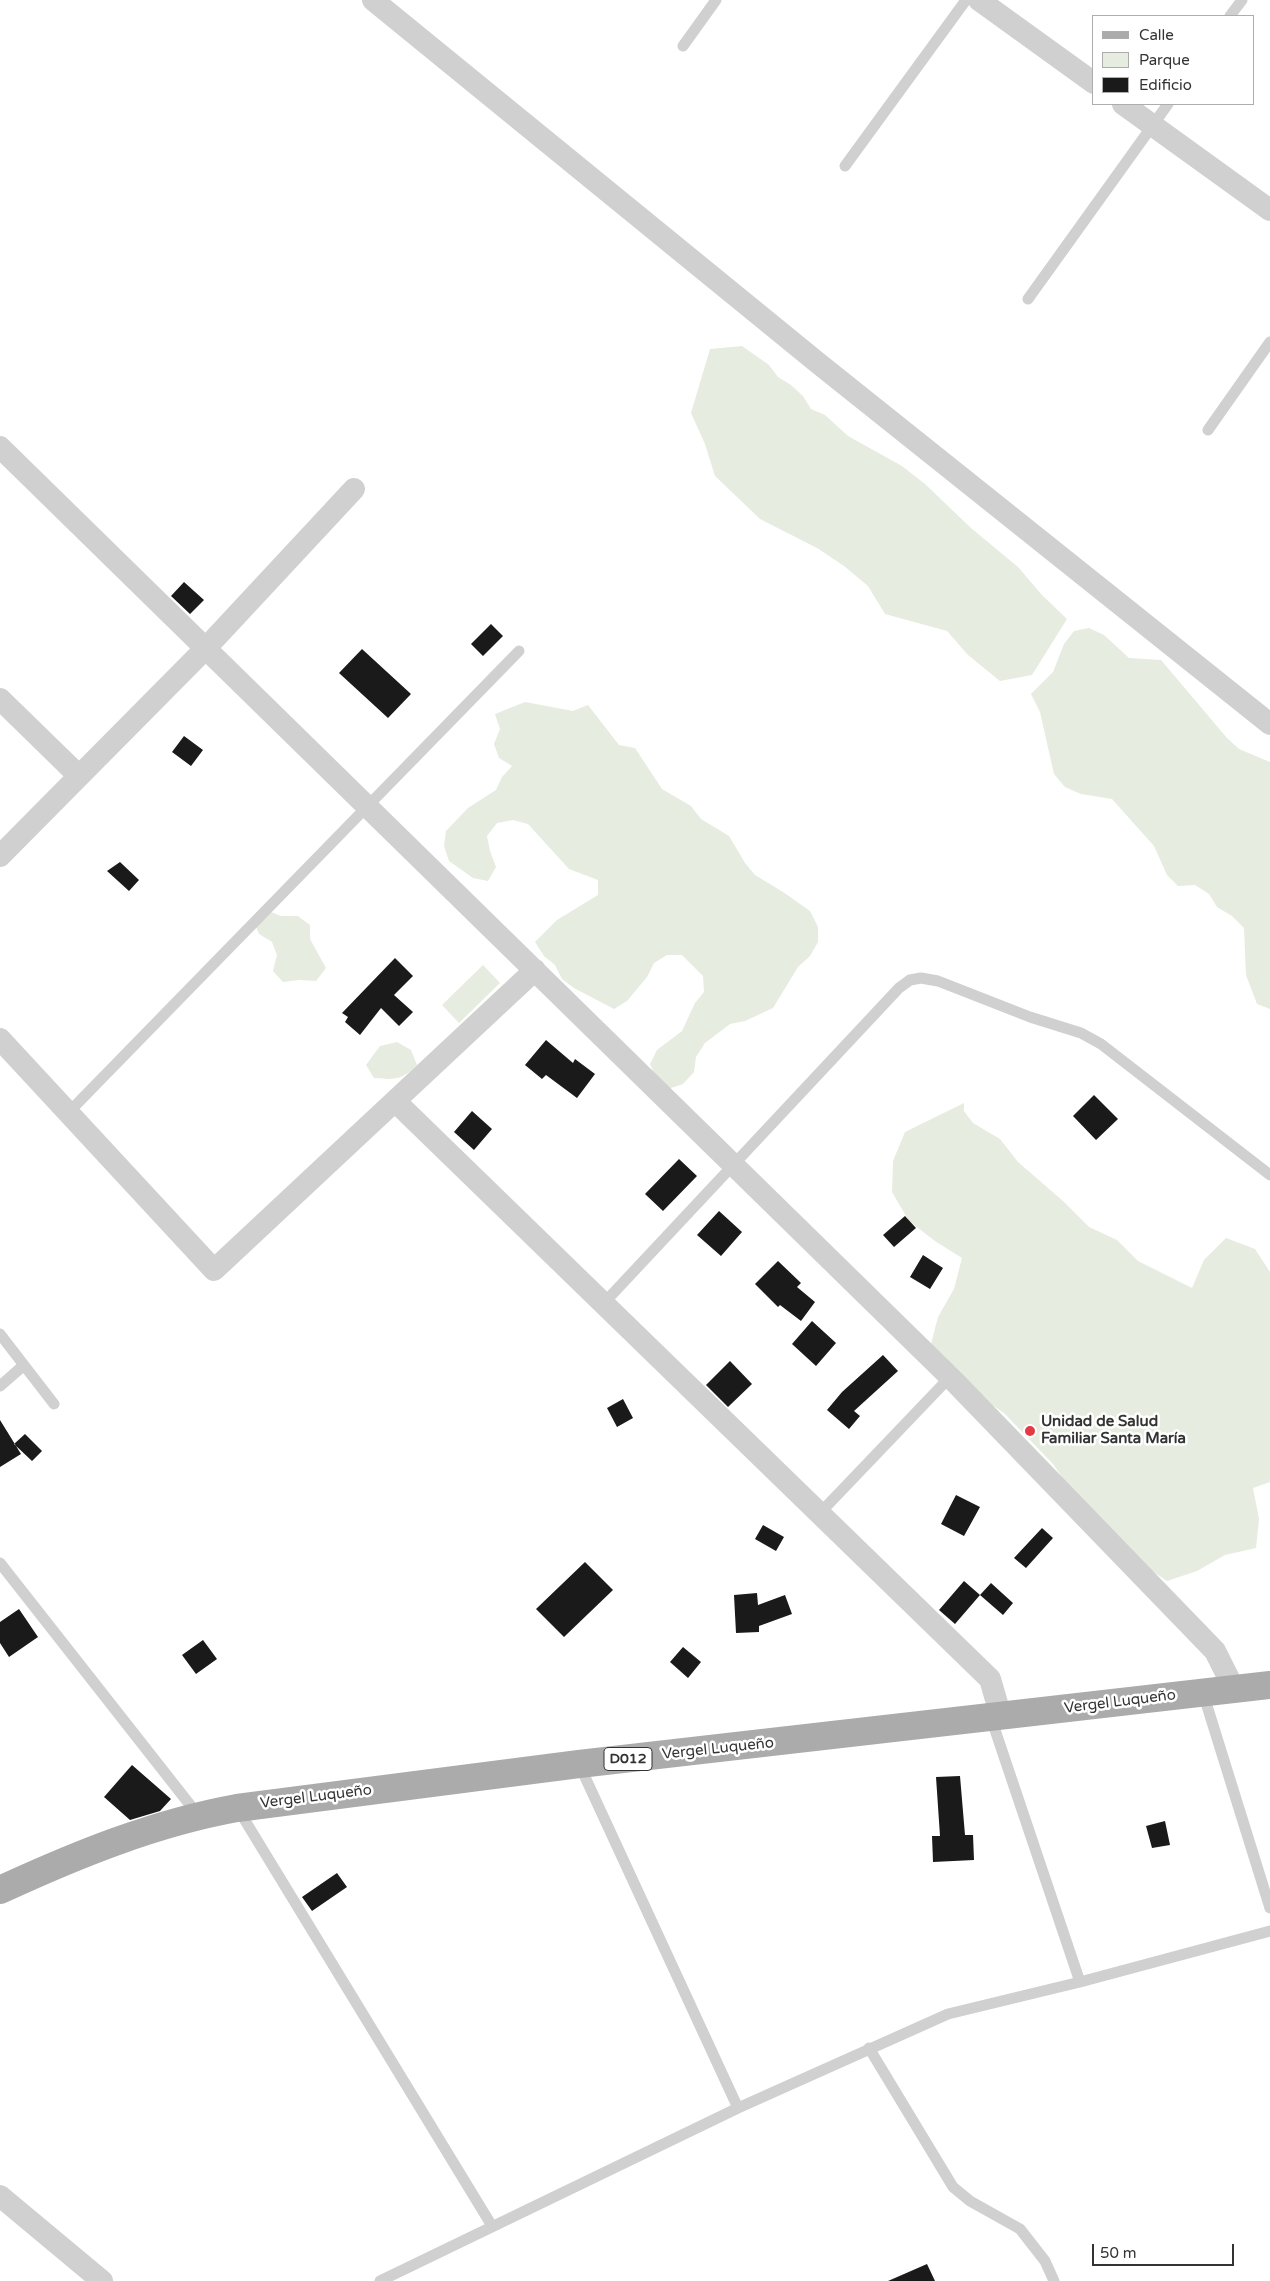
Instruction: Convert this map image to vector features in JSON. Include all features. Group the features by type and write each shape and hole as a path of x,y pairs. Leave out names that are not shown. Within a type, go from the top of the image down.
{"main road":[{"name":"Vergel Luqueño","path":"0,1890 142,1831 198,1815 237,1808 579,1764 1270,1685"}],"street":[{"path":"373,0 811,357 1270,724"},
{"path":"979,0 1092,82"},
{"path":"1124,105 1270,210"},
{"path":"0,447 734,1164 950,1378 1216,1651 1234,1689"},
{"path":"0,856 206,648 354,489"},
{"path":"0,699 79,776"},
{"path":"0,1039 214,1270 535,970"},
{"path":"396,1101 990,1678 996,1717"},
{"path":"2,2202 102,2281"}],"lane":[{"path":"683,46 716,0"},
{"path":"846,166 966,0"},
{"path":"1231,15 1242,0"},
{"path":"1028,300 1167,105"},
{"path":"1208,430 1270,342"},
{"path":"68,1113 519,651"},
{"path":"604,1303 899,988 910,980 921,978 938,981 1030,1017 1081,1033 1100,1044 1270,1174"},
{"path":"0,1334 54,1404"},
{"path":"0,1386 24,1366"},
{"path":"820,1513 950,1378"},
{"path":"0,1562 198,1815"},
{"path":"1203,1692 1270,1908"},
{"path":"996,1717 1080,1982"},
{"path":"579,1764 738,2108"},
{"path":"237,1808 492,2226"},
{"path":"380,2281 738,2108 948,2014 1080,1982 1270,1931"},
{"path":"869,2048 953,2187 970,2201 1020,2229 1045,2260 1054,2281"}],"green space":[{"path":"742,346 769,365 778,377 791,385 803,396 811,409 825,415 848,436 902,466 925,484 971,528 1018,567 1042,595 1067,619 1032,675 1000,681 968,655 947,631 885,614 868,586 844,566 817,548 760,519 715,476 705,444 691,413 710,349"},
{"path":"1089,628 1104,635 1129,658 1161,660 1227,738 1239,749 1270,762 1270,1009 1257,1004 1246,975 1244,928 1232,916 1217,907 1209,894 1195,885 1178,886 1167,875 1154,846 1112,799 1081,794 1065,787 1054,774 1040,712 1031,694 1053,672 1064,644 1074,631"},
{"path":"525,702 573,711 588,705 619,745 635,748 662,789 691,806 701,819 729,836 745,863 755,875 810,911 818,927 818,942 810,956 798,967 773,1008 745,1021 730,1024 705,1043 696,1057 694,1072 683,1084 668,1089 657,1079 650,1064 657,1050 682,1031 695,1003 704,992 703,976 682,955 667,955 654,963 647,977 627,1001 614,1009 574,988 562,979 555,965 544,956 535,942 557,920 598,895 598,880 569,869 528,824 513,820 497,823 487,836 496,867 488,881 473,878 449,861 444,846 446,831 468,808 496,790 502,777 512,766 499,758 494,744 500,729 495,714"},
{"path":"266,910 281,916 298,916 310,925 310,939 326,968 316,981 299,980 283,982 273,971 277,955 272,942 259,934 253,920"},
{"path":"483,965 500,983 459,1023 442,1005"},
{"path":"397,1042 411,1050 417,1065 407,1074 398,1078 374,1078 366,1065 380,1046"},
{"path":"964,1103 964,1111 973,1123 1000,1139 1018,1162 1063,1201 1089,1227 1117,1240 1138,1261 1192,1288 1204,1260 1226,1238 1255,1249 1270,1272 1270,1482 1253,1488 1259,1519 1256,1548 1225,1555 1197,1571 1167,1581 1142,1564 1072,1492 1053,1464 1005,1414 980,1396 959,1370 930,1348 938,1317 954,1289 962,1258 935,1241 909,1221 892,1192 893,1161 905,1132"}],"building":[{"path":"184,582 204,600 190,614 171,596"},
{"path":"491,624 503,636 483,656 471,644"},
{"path":"362,649 411,694 388,718 339,673"},
{"path":"184,736 203,750 191,766 172,752"},
{"path":"120,862 139,880 129,891 107,871"},
{"path":"395,958 413,976 394,995 413,1012 399,1026 381,1008 360,1035 345,1022 348,1017 342,1013"},
{"path":"546,1040 573,1063 575,1059 595,1074 577,1098 546,1075 542,1079 525,1065"},
{"path":"1094,1095 1118,1119 1096,1140 1073,1116"},
{"path":"472,1111 492,1129 474,1150 454,1132"},
{"path":"679,1159 697,1176 663,1211 645,1194"},
{"path":"719,1211 742,1232 721,1256 697,1235"},
{"path":"905,1216 916,1228 894,1247 883,1235"},
{"path":"923,1255 943,1268 930,1289 910,1277"},
{"path":"778,1261 801,1283 797,1287 815,1302 801,1321 780,1305 778,1307 755,1284"},
{"path":"812,1321 836,1343 816,1366 792,1344"},
{"path":"883,1355 898,1371 854,1411 860,1416 849,1429 827,1410 842,1392"},
{"path":"730,1361 752,1384 728,1407 706,1385"},
{"path":"623,1399 633,1418 617,1427 607,1408"},
{"path":"0,1420 21,1454 0,1467"},
{"path":"25,1434 42,1451 32,1461 14,1444"},
{"path":"956,1495 980,1507 964,1536 941,1524"},
{"path":"763,1525 784,1537 776,1551 755,1539"},
{"path":"1042,1528 1053,1538 1026,1568 1014,1558"},
{"path":"585,1562 613,1590 564,1637 536,1609"},
{"path":"964,1581 980,1595 955,1624 939,1610"},
{"path":"991,1583 1013,1603 1003,1615 980,1595"},
{"path":"757,1593 758,1605 785,1595 792,1614 759,1626 759,1632 736,1633 734,1595"},
{"path":"19,1609 38,1637 9,1657 0,1643 0,1622"},
{"path":"203,1640 217,1659 196,1674 182,1655"},
{"path":"683,1647 701,1662 688,1678 670,1662"},
{"path":"132,1765 171,1799 160,1811 130,1820 104,1797"},
{"path":"960,1776 965,1835 973,1835 974,1860 933,1862 932,1836 940,1836 936,1777"},
{"path":"1165,1821 1170,1845 1152,1848 1146,1826"},
{"path":"337,1873 347,1887 312,1911 302,1897"},
{"path":"927,2264 935,2281 888,2281"}],"place":[{"name":"Unidad de Salud Familiar Santa María","path":"1030,1431"}]}
